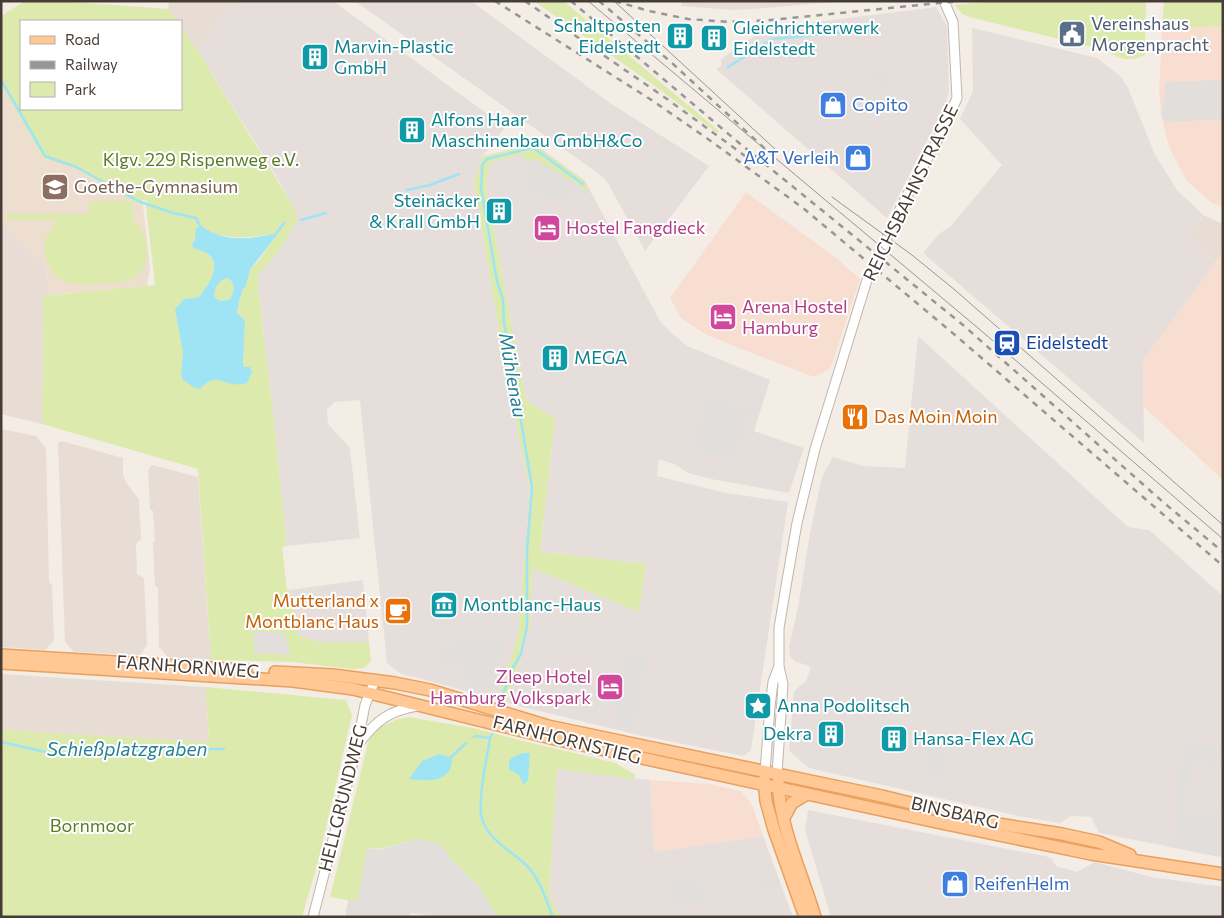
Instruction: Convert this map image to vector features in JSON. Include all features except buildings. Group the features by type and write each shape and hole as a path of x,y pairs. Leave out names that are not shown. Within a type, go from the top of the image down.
{"main road":[{"name":"FARNHORNWEG","path":"1,654 318,674 375,680"},
{"name":"FARNHORNWEG","path":"1,663 293,681 334,685 370,693"},
{"name":"FARNHORNSTIEG","path":"375,680 430,690 548,726 765,771"},
{"name":"FARNHORNSTIEG","path":"370,693 559,740 764,785"},
{"name":"BINSBARG","path":"765,771 930,806 984,821 1100,842 1144,861"},
{"path":"765,771 764,785 774,830 805,917"},
{"path":"778,774 778,788 784,818 815,917"},
{"name":"BINSBARG","path":"764,785 1091,854 1223,874"},
{"path":"784,818 792,803 807,794"}],"street":[{"name":"REICHSBAHNSTRASSE","path":"779,666 779,628 797,523 818,441 861,297 874,264 902,205 956,102 953,22 944,1"},
{"path":"765,771 773,682 779,666"},
{"path":"778,774 783,684 779,666"},
{"name":"HELLGRUNDWEG","path":"313,917 357,746 365,705 375,680"},
{"path":"357,746 370,729 383,717 401,710 423,706"}],"shaded area":[{"path":"169,1 243,1 226,13 198,51 182,28 182,20 176,20 168,9"},
{"path":"243,1 333,1 501,124 507,125 483,156 474,181 507,378 530,490 518,637 497,700 401,674 387,663 360,400 334,402 327,410 328,424 350,448 360,538 287,546 258,288 259,274 279,251 298,219 295,209 273,171 198,51 226,13"},
{"path":"355,1 471,1 610,103 709,166 645,251 609,185 602,176"},
{"path":"682,1 842,1 733,10 681,6"},
{"path":"936,7 947,26 949,92 945,106 887,218 716,69 721,66 721,59 760,32 759,29"},
{"path":"1223,26 1223,207 1212,203 1187,181 1169,147 1162,119 1159,93 1162,29"},
{"path":"972,28 1097,58 1121,77 1128,88 1155,155 1177,190 1203,215 1190,238 1215,263 1143,360 1144,443 923,253 940,233 950,227 1002,165 960,119 973,91"},
{"path":"878,69 878,72 893,71 893,76 890,77 892,90 885,90 884,83 871,84 870,70"},
{"path":"1223,80 1223,119 1166,122 1161,115 1165,95 1165,82"},
{"name":"Goethe-Gymnasium","path":"1,84 43,158 76,169 143,206 150,268 147,286 49,295 46,266 1,222"},
{"path":"542,149 585,181 660,321 669,331 687,346 770,380 754,431 804,448 789,493 688,473 676,465 659,459 657,476 726,493 788,502 751,750 743,756 634,734 507,703 530,626 532,568 639,612 646,564 540,552 555,418 526,401 486,188 489,162"},
{"path":"541,160 541,166 549,165 553,169 554,175 558,171 564,176 561,180 569,179 588,192 582,195 549,199 531,194 527,188 524,161"},
{"path":"746,192 836,258 860,279 830,369 814,377 703,333 681,318 670,298"},
{"path":"1203,215 1223,224 1223,252 1215,263 1190,238"},
{"path":"1,222 46,266 49,295 43,297 42,424 1,414"},
{"path":"1223,252 1223,480 1144,407 1143,360"},
{"path":"918,336 1128,527 1149,530 1223,596 1223,857 1099,833 1091,817 1071,816 1060,823 1018,816 809,768 789,751 794,691 806,681 811,667 795,661 790,656 789,647 822,477 833,457 863,466 905,468"},
{"path":"710,395 752,411 731,463 690,447"},
{"path":"1,429 36,436 46,448 49,582 52,585 54,641 45,650 1,647"},
{"path":"62,441 123,458 123,475 139,500 141,539 136,544 137,574 144,578 147,645 140,655 74,652 65,642 58,443"},
{"path":"152,465 198,477 211,660 168,657 159,647 158,588 155,586 153,543 155,541 153,511 150,509 148,470"},
{"path":"363,580 369,642 320,642 298,636 289,590"},
{"path":"254,631 285,633 290,655 254,653"},
{"path":"492,638 506,641 492,691 459,682 462,668 434,659 436,646"},
{"path":"626,651 648,656 633,730 612,725"},
{"path":"1,674 206,687 209,742 1,730"},
{"path":"924,740 949,745 942,782 923,776"},
{"path":"1185,740 1223,747 1223,767 1195,762 1192,780 1188,781 1186,795 1188,798 1186,812 1215,818 1218,805 1222,803 1223,797 1223,839 1219,857 1170,847 1178,807 1174,796"},
{"path":"557,769 650,780 654,852 763,836 793,917 560,917 549,895"},
{"path":"650,780 710,784 741,791 752,805 763,836 654,852"},
{"path":"808,810 1049,857 1056,866 1077,872 1095,862 1151,877 1223,887 1223,917 831,917 805,830"},
{"path":"418,839 440,844 449,857 480,888 497,917 440,917 411,913 410,917 345,917 348,900 358,901 367,848 379,850"},
{"path":"777,875 780,888 762,892 759,879"},
{"path":"693,876 695,884 702,882 706,901 670,910 665,891 672,889 670,882"}],"green space":[{"name":"Klgv. 229 Rispenweg e.V.","path":"25,1 59,1 168,9 176,20 20,20 20,110 182,110 182,28 198,51 295,209 298,219 279,251 259,274 258,288 287,546 282,547 287,590 289,590 298,636 320,642 369,642 371,661 364,668 352,669 292,662 211,660 198,469 42,424 43,296 155,285 146,206 148,202 142,199 143,206 76,169 43,158 1,84 1,16","holes":["210,233 228,237 277,234 250,270 246,285 242,291 237,313 245,320 244,367 252,372 250,376 214,379 206,382 183,380 181,375 183,352 176,309 184,299 199,297 214,270 212,259 208,254 193,248 192,244 195,240"]},
{"path":"534,1 561,1 566,3 719,131 717,133 655,86"},
{"path":"991,1 1146,1 1145,55 1135,59 1121,58 1108,51 973,18 962,14 955,5"},
{"path":"1164,1 1223,1 1223,26 1162,29"},
{"path":"533,144 585,181 588,192 569,179 561,180 563,176 554,176 541,166 541,160 524,161 523,154 489,163 486,188 526,401 555,418 540,552 646,564 639,612 532,568 530,626 507,703 497,700 518,637 530,490 507,378 474,181 483,156"},
{"path":"89,201 133,201 133,220 144,233 147,250 143,268 132,279 107,284 78,284 64,281 48,265 44,250 47,235 59,220 7,220 7,214 89,214"},
{"path":"227,278 232,282 233,291 229,300 221,301 215,298 215,289 218,283"},
{"name":"Bornmoor","path":"206,687 346,700 352,715 319,858 302,917 1,917 1,730 209,742"},
{"path":"408,717 473,728 616,763 635,775 634,779 557,769 549,895 560,917 497,917 480,888 449,857 440,844 422,841 411,841 380,849 367,848 358,902 330,897 371,735 380,724 386,725 395,720"}],"water":[{"path":"202,226 219,235 238,238 278,233 250,270 239,302 237,313 245,320 243,362 244,367 250,367 252,372 247,383 233,384 212,380 200,389 183,380 181,375 183,352 175,309 184,299 199,297 214,270 214,264 208,254 193,248 192,244 195,240 196,228","holes":["227,278 234,288 229,300 221,301 215,298 215,292 219,283"]},
{"path":"523,753 530,753 528,780 524,785 519,775 509,769 509,761"},
{"path":"439,754 452,758 448,773 443,777 431,780 409,779 422,761"}],"waterway":[{"name":"Mühlenau","path":"728,67 773,39 874,29"},
{"path":"1,80 45,156 76,167 138,201 173,213 196,218 201,229"},
{"name":"Mühlenau","path":"502,698 511,671 521,654 527,627 527,550 532,487 519,409 515,370 504,324 503,300 497,281 481,188 482,165 487,159 531,148 583,184"},
{"path":"407,190 430,185 459,174"},
{"path":"301,220 326,213"},
{"path":"275,235 284,223"},
{"name":"Mühlenau","path":"492,734 482,791 482,819 485,827 495,839 532,871 553,917"},
{"path":"474,737 490,738"},
{"name":"Schießplatzgraben","path":"1,742 55,754 86,751 224,749"},
{"path":"450,758 466,743"}],"tram line":[{"path":"588,1 978,328 1223,539"},
{"path":"614,1 775,149"},
{"path":"832,197 912,255 955,290 1223,525"}],"railway":[{"path":"495,1 650,99 803,208 955,335 1223,566"},
{"path":"525,1 667,99 752,161"},
{"path":"571,1 738,142 963,325 1163,502 1223,552"},
{"path":"599,1 672,63 775,158"},
{"path":"615,1 649,11 688,19 730,22 771,20 959,1"}],"place":[{"name":"Vereinshaus Morgenpracht","path":"1072,34"},
{"name":"Schaltposten Eidelstedt","path":"680,36"},
{"name":"Gleichrichterwerk Eidelstedt","path":"714,38"},
{"name":"Marvin-Plastic GmbH","path":"315,57"},
{"name":"Copito","path":"833,105"},
{"name":"Alfons Haar Maschinenbau GmbH&Co","path":"412,130"},
{"name":"A&T Verleih","path":"858,158"},
{"name":"Goethe-Gymnasium","path":"55,187"},
{"name":"Steinäcker & Krall GmbH","path":"499,211"},
{"name":"Hostel Fangdieck","path":"547,228"},
{"name":"Arena Hostel Hamburg","path":"723,317"},
{"name":"Eidelstedt","path":"1007,343"},
{"name":"MEGA","path":"555,358"},
{"name":"Das Moin Moin","path":"855,417"},
{"name":"Montblanc-Haus","path":"444,605"},
{"name":"Mutterland x Montblanc Haus","path":"398,611"},
{"name":"Zleep Hotel Hamburg Volkspark","path":"610,687"},
{"name":"Anna Podolitsch","path":"758,706"},
{"name":"Dekra","path":"831,734"},
{"name":"Hansa-Flex AG","path":"894,739"},
{"name":"ReifenHelm","path":"955,884"}]}
